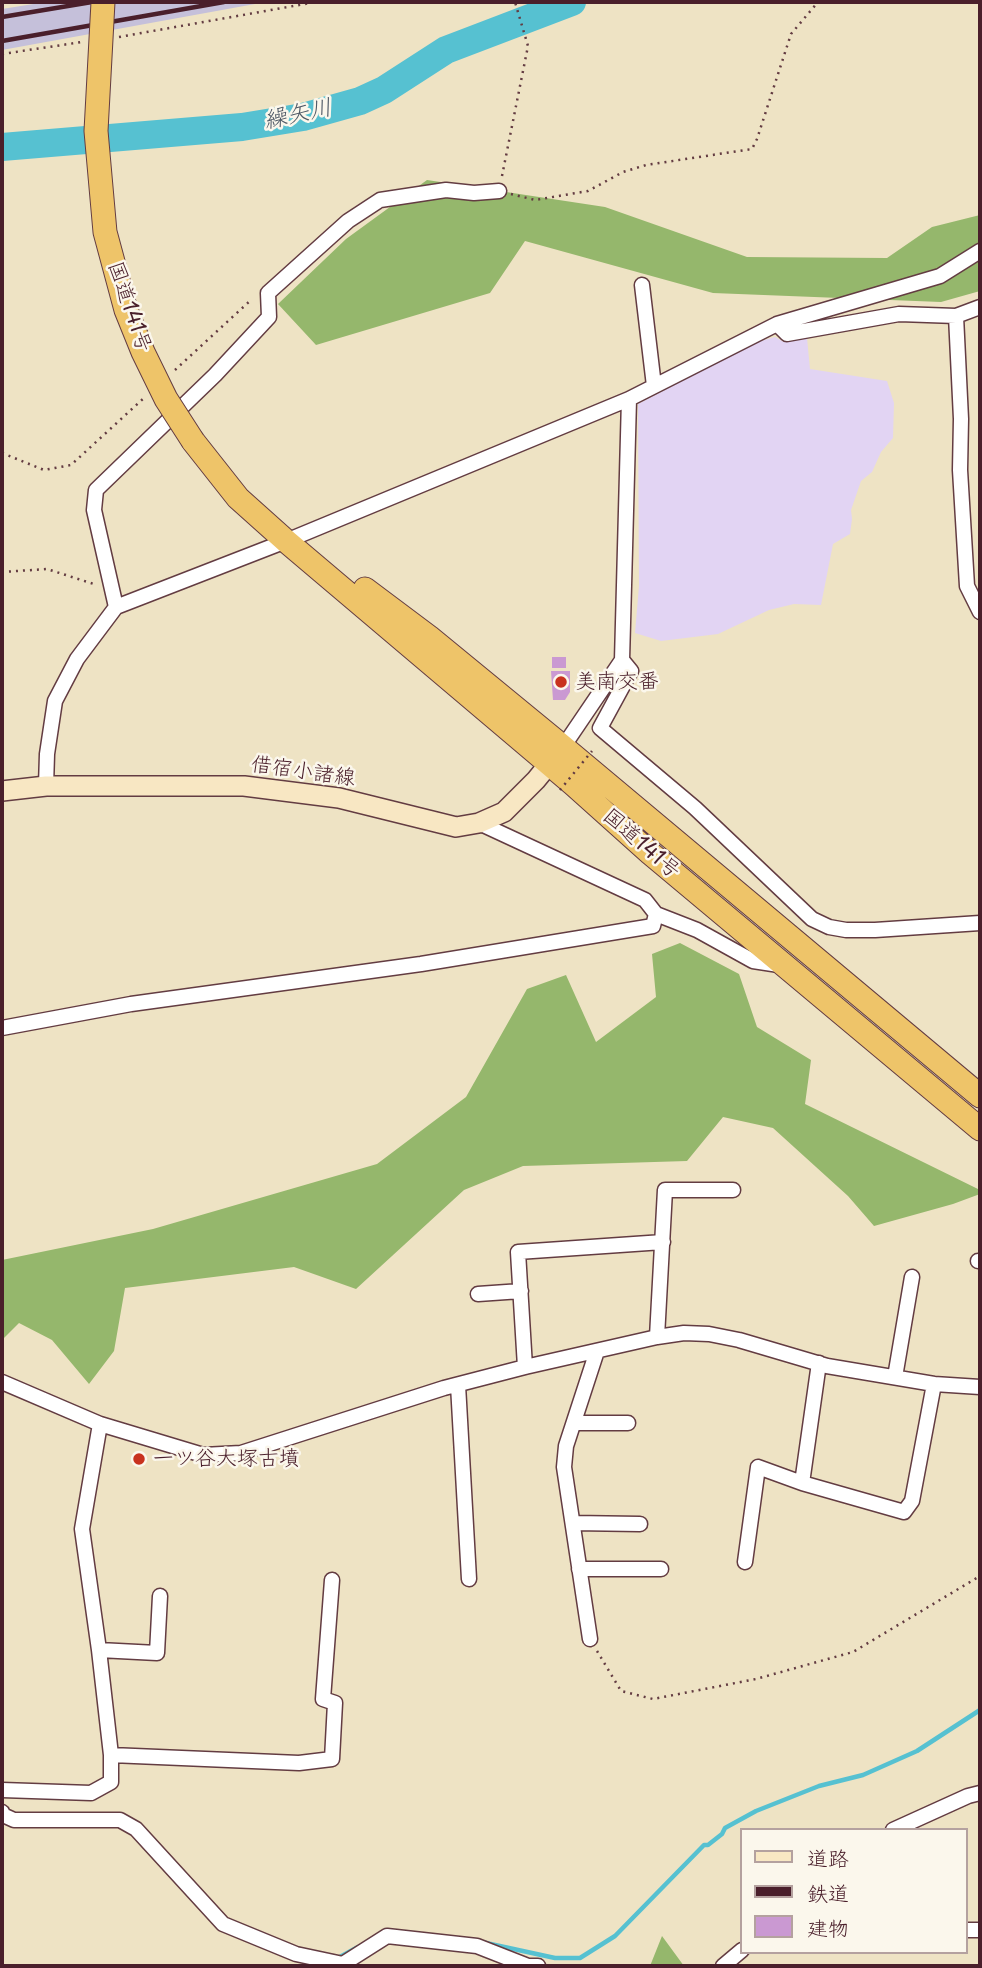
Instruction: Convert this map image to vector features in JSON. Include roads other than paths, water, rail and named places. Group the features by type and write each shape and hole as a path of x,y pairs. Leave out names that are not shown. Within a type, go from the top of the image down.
{"highway":[{"name":"国道141号","path":"103,2 96,131 105,232 125,310 166,399 193,442 238,498 286,541 304,556 339,569 429,637 785,965 980,1129"},
{"name":"国道141号","path":"556,756 980,1096"}],"main road":[{"name":"借宿小諸線","path":"2,791 46,786 244,786 340,798 456,827 479,823 504,811 556,756"}],"street":[{"path":"116,607 94,510 96,490 215,375 269,317 268,293 348,222 380,201 446,190 474,193 499,191"},
{"path":"46,786 47,754 55,701 77,659 116,607 286,541 629,399 777,324 940,276 980,251"},
{"path":"642,285 654,386"},
{"path":"777,324 787,334 899,314 956,316 980,307"},
{"path":"956,316 961,419 960,470 967,586 980,612"},
{"path":"556,756 622,660 629,399"},
{"path":"622,660 631,671 600,728 695,808 812,919 829,928 846,930 980,923"},
{"path":"479,823 645,900 656,914 697,930 753,961 785,965"},
{"path":"2,1028 131,1003 421,964 653,926 656,914"},
{"path":"657,1337 665,1190 733,1190"},
{"path":"526,1367 519,1252 663,1242"},
{"path":"895,1377 912,1277"},
{"path":"478,1294 521,1291"},
{"path":"2,1382 100,1424 203,1455 241,1453 458,1385 526,1367 684,1333 709,1334 739,1340 819,1363 895,1377 934,1384 980,1387"},
{"path":"590,1639 564,1467 566,1447 597,1351"},
{"path":"802,1483 819,1363"},
{"path":"745,1562 758,1467 802,1483 904,1511 912,1501 934,1384"},
{"path":"458,1385 469,1579"},
{"path":"575,1423 628,1423"},
{"path":"2,1790 91,1793 111,1782 111,1755 99,1650 82,1529 100,1424"},
{"path":"573,1522 640,1524"},
{"path":"579,1569 661,1569"},
{"path":"111,1755 299,1763 332,1759 335,1703 323,1699 332,1580"},
{"path":"99,1650 157,1653 160,1597"},
{"path":"897,1828 980,1793"},
{"path":"2,1812 14,1820 120,1820 135,1829 223,1924 296,1954 343,1964 387,1936 477,1946 528,1966 538,1966"},
{"path":"723,1966 740,1952"}],"waterway":[{"name":"繰矢川","path":"2,147 242,127 303,117 360,101 384,90 446,50 572,2"},
{"path":"486,1943 555,1958 580,1958 615,1936 704,1845 722,1834 725,1828 756,1811 819,1786 863,1775 917,1751 980,1710"},
{"path":"338,1958 358,1947"}],"railway":[{"path":"2,17 92,2"},
{"path":"2,41 224,2"}],"place":[{"name":"美南交番","path":"561,682"},
{"name":"一ツ谷大塚古墳","path":"139,1459"}]}
